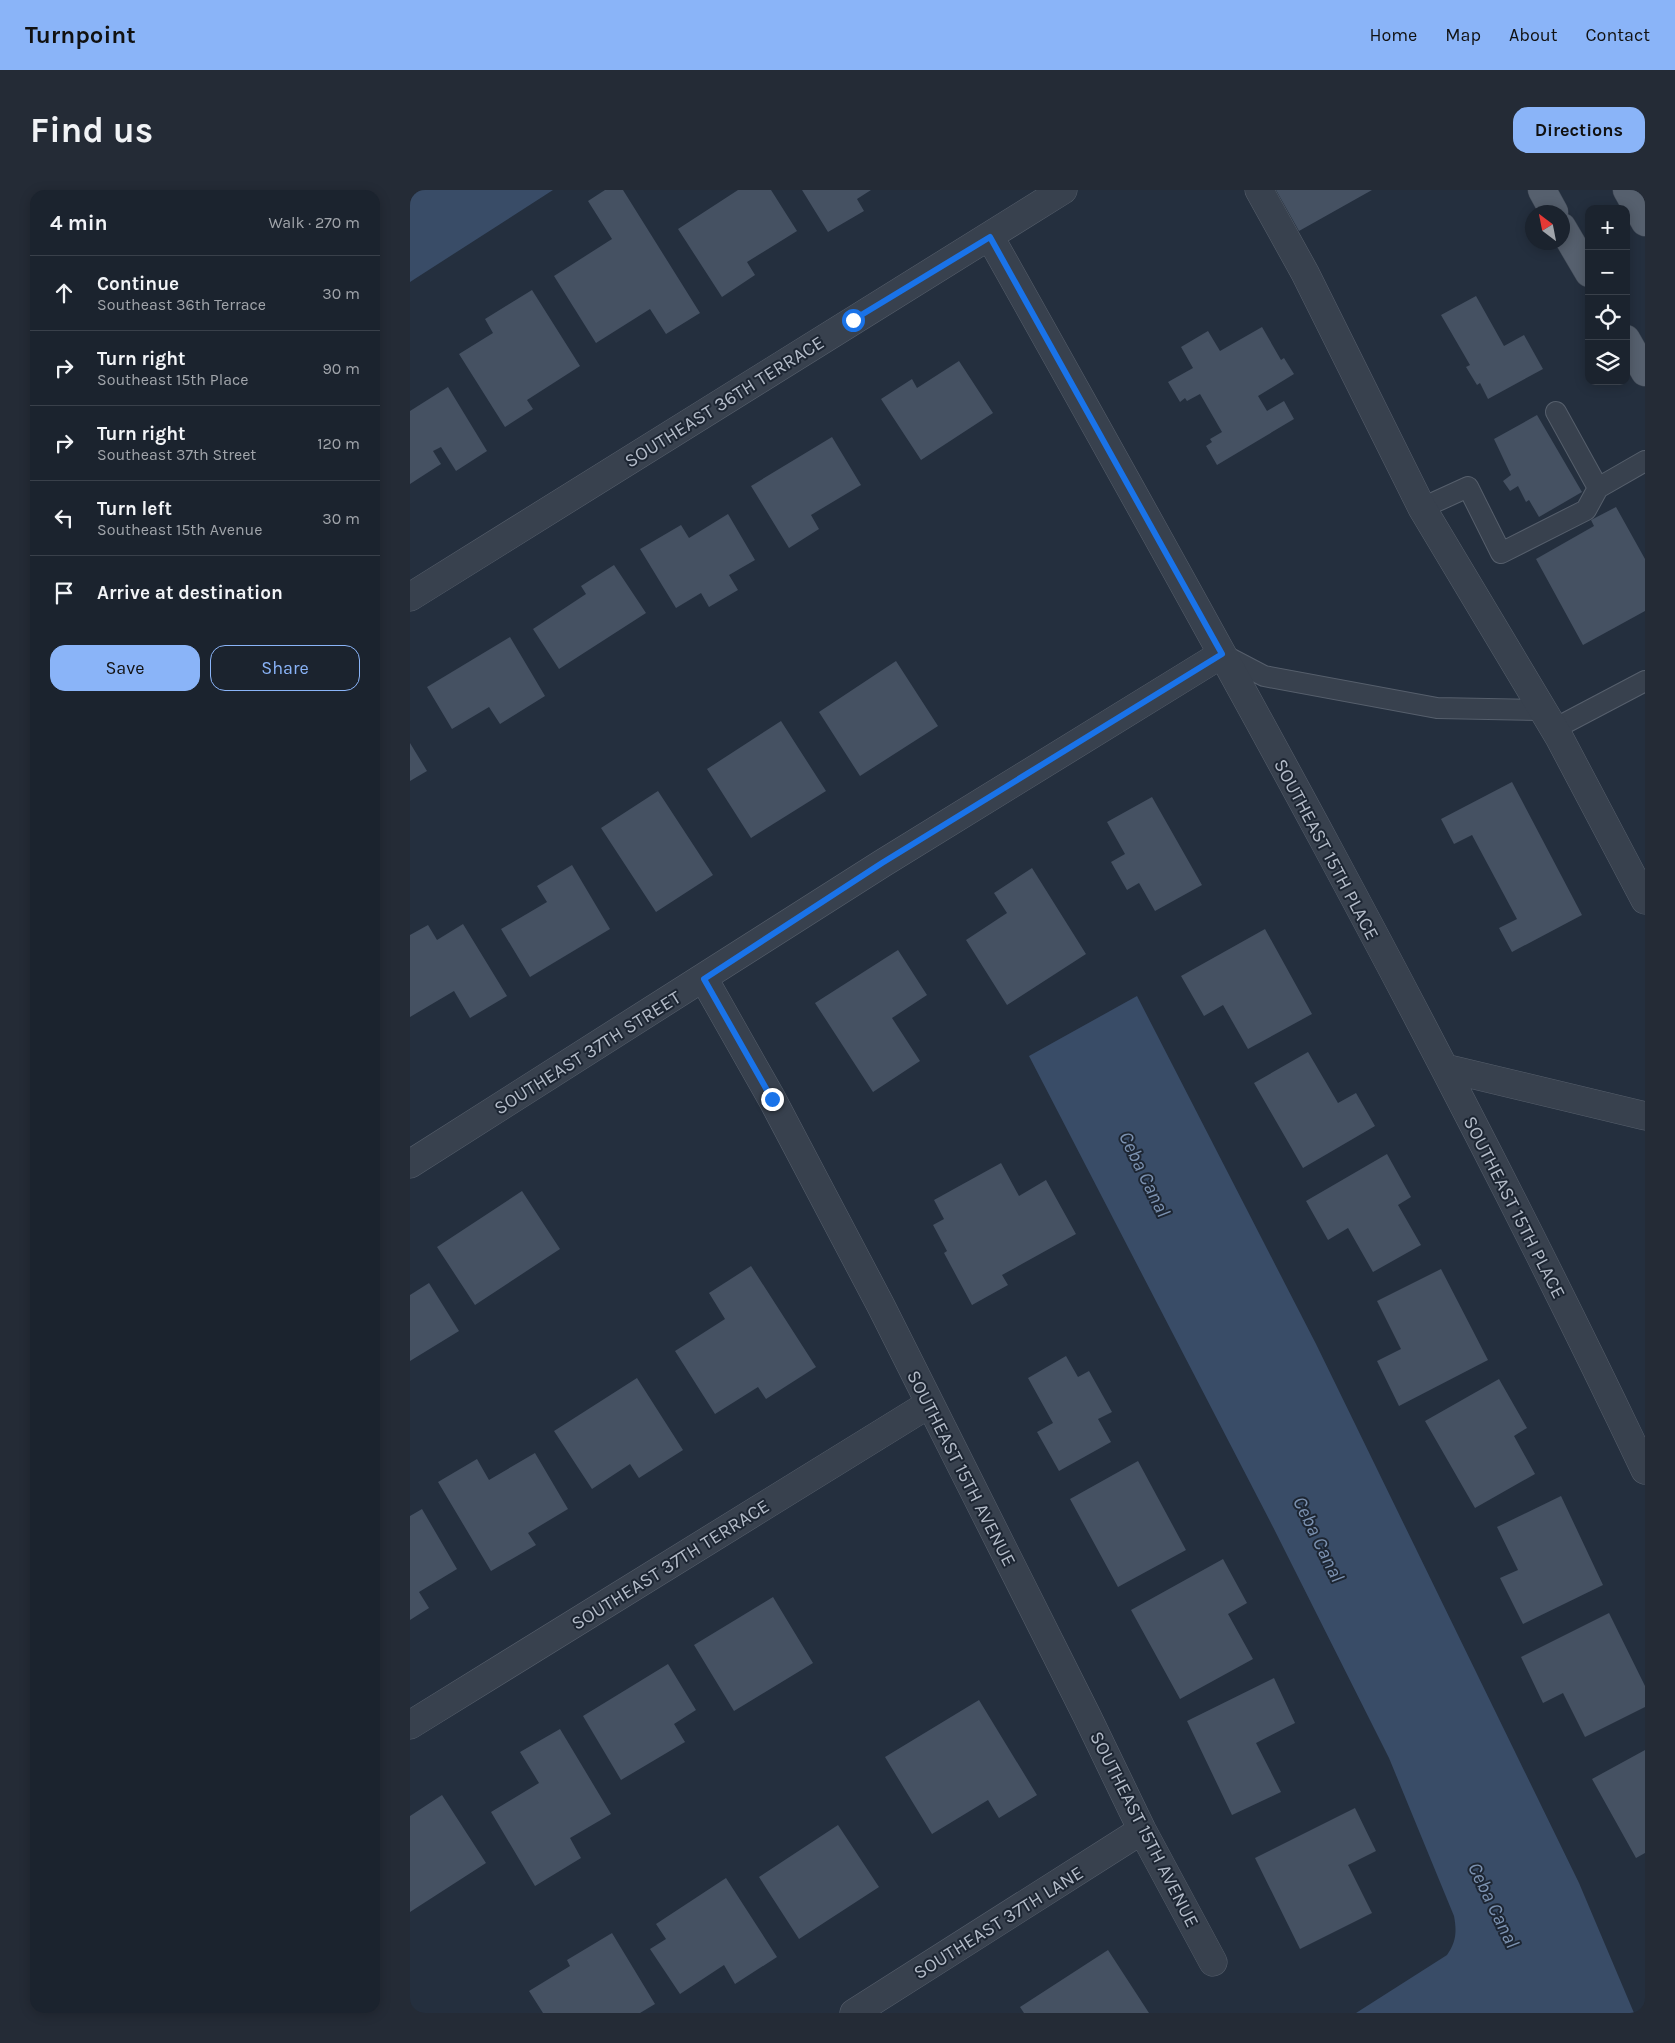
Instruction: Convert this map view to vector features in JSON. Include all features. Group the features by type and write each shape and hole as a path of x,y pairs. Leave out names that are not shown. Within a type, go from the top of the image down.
{"main road":[{"path":"1542,190 1550,205"},
{"path":"1627,190 1645,222"},
{"path":"1570,241 1585,266"},
{"path":"1627,340 1645,372"}],"street":[{"name":"SOUTHEAST 36TH TERRACE","path":"410,597 1063,190"},
{"path":"1259,190 1305,273 1422,508 1548,720 1645,900"},
{"name":"SOUTHEAST 15TH PLACE","path":"990,237 1222,654 1446,1068 1645,1470"},
{"name":"SOUTHEAST 37TH STREET","path":"410,1164 704,979 882,863 1222,654"},
{"name":"SOUTHEAST 15TH AVENUE","path":"704,979 776,1107 881,1306 1088,1716 1142,1830 1212,1962"},
{"path":"1446,1068 1645,1116"},
{"name":"SOUTHEAST 37TH TERRACE","path":"410,1725 929,1404"},
{"name":"SOUTHEAST 37TH LANE","path":"854,2013 1142,1830"}],"lane":[{"path":"1556,412 1598,488"},
{"path":"1422,508 1468,487 1501,554 1586,510 1598,488 1645,461"},
{"path":"1222,654 1264,676 1437,708 1548,720 1645,681"}],"water":[{"path":"410,190 553,190 410,282"},
{"name":"Ceba Canal","path":"1137,996 1316,1344 1579,1883 1634,2013 1356,2013 1447,1955 1455,1937 1454,1916 1389,1758 1273,1527 1029,1056"}],"building":[{"path":"605,190 623,190 700,313 666,334 650,309 596,343 554,276 612,239 588,201"},
{"path":"738,190 771,190 797,231 747,262 755,275 722,297 678,229"},
{"path":"802,190 871,190 857,199 864,211 828,232"},
{"path":"1276,190 1372,190 1299,231"},
{"path":"532,290 580,366 527,400 533,409 505,427 459,354 493,333 485,319"},
{"path":"1476,296 1504,346 1524,335 1543,369 1488,399 1480,383 1477,385 1466,367 1470,365 1441,315"},
{"path":"1262,327 1281,360 1284,358 1294,374 1258,396 1267,411 1284,401 1294,419 1217,465 1206,446 1212,442 1210,439 1222,432 1200,394 1187,401 1185,398 1180,402 1168,382 1193,368 1181,347 1208,331 1220,351"},
{"path":"959,361 993,413 921,460 881,399 912,379 917,388"},
{"path":"448,387 487,451 456,471 441,447 433,451 441,464 410,484 410,411"},
{"path":"1537,415 1582,492 1539,517 1529,500 1526,502 1518,486 1510,491 1503,481 1511,475 1494,439"},
{"path":"832,437 861,485 811,515 819,529 789,548 751,486"},
{"path":"1616,507 1645,559 1645,611 1583,645 1536,559 1594,526 1591,520"},
{"path":"728,514 755,560 729,575 738,590 709,607 701,593 676,608 640,549 681,525 689,538"},
{"path":"614,565 646,613 559,669 533,629 586,594 581,586"},
{"path":"510,637 545,696 500,724 489,707 452,729 427,687"},
{"path":"896,661 938,726 860,776 819,712"},
{"path":"781,721 826,791 751,838 707,769"},
{"path":"410,743 427,771 410,781"},
{"path":"1512,782 1582,915 1512,952 1499,928 1517,919 1472,835 1454,844 1441,819"},
{"path":"658,791 713,875 656,912 601,828"},
{"path":"1152,797 1202,885 1155,911 1139,883 1127,890 1111,862 1125,854 1107,822"},
{"path":"572,865 610,929 530,977 501,929 547,902 537,886"},
{"path":"1032,868 1086,954 1007,1005 966,940 1007,913 994,893"},
{"path":"463,924 507,996 470,1018 454,991 410,1017 410,935 428,925 437,940"},
{"path":"1265,929 1312,1014 1248,1049 1223,1005 1204,1016 1181,976"},
{"path":"898,950 927,995 892,1018 920,1061 873,1092 815,1003"},
{"path":"1308,1052 1338,1103 1356,1093 1375,1126 1303,1168 1254,1083"},
{"path":"1387,1154 1411,1197 1398,1205 1421,1245 1373,1272 1348,1228 1328,1240 1306,1201"},
{"path":"1001,1163 1019,1196 1046,1180 1076,1234 1002,1275 1008,1285 972,1305 944,1253 947,1251 933,1225 944,1219 934,1200"},
{"path":"522,1191 560,1249 475,1305 437,1247"},
{"path":"751,1266 816,1367 766,1399 758,1387 715,1414 675,1351 725,1319 709,1293"},
{"path":"1441,1269 1488,1360 1399,1406 1377,1361 1401,1349 1377,1301"},
{"path":"429,1283 459,1331 410,1361 410,1295"},
{"path":"1066,1356 1078,1377 1089,1371 1112,1412 1098,1419 1111,1442 1059,1471 1037,1432 1053,1423 1028,1378"},
{"path":"637,1378 683,1450 639,1478 630,1464 592,1489 554,1431"},
{"path":"1499,1379 1527,1428 1514,1436 1535,1474 1475,1508 1425,1421"},
{"path":"535,1453 568,1509 528,1533 536,1545 491,1571 438,1482 477,1459 489,1480"},
{"path":"1138,1461 1186,1550 1118,1587 1070,1499"},
{"path":"1561,1496 1603,1585 1523,1624 1500,1578 1518,1570 1497,1527"},
{"path":"422,1509 457,1569 419,1592 429,1608 410,1620 410,1516"},
{"path":"1223,1559 1247,1603 1228,1614 1253,1659 1180,1699 1131,1610"},
{"path":"773,1597 813,1663 734,1711 694,1645"},
{"path":"1609,1613 1645,1686 1645,1707 1585,1737 1563,1693 1543,1703 1521,1657"},
{"path":"668,1664 696,1710 674,1724 685,1742 621,1780 583,1716"},
{"path":"1274,1678 1295,1723 1256,1743 1281,1792 1232,1815 1187,1721"},
{"path":"979,1700 1037,1795 999,1818 988,1800 932,1834 885,1757"},
{"path":"560,1729 611,1814 570,1838 581,1858 535,1886 491,1812 539,1783 520,1752"},
{"path":"1645,1750 1645,1853 1636,1858 1592,1779"},
{"path":"442,1795 486,1863 410,1912 410,1816"},
{"path":"1355,1808 1376,1851 1348,1865 1372,1913 1300,1949 1255,1858"},
{"path":"838,1825 879,1887 799,1939 759,1877"},
{"path":"726,1878 777,1957 735,1984 724,1965 680,1994 650,1949 666,1939 656,1924"},
{"path":"612,1933 655,2004 640,2013 543,2013 529,1991 570,1966 567,1960"},
{"path":"1108,1950 1149,2013 1024,2013 1020,2007"}],"route":[{"path":"772,1099 704,979 882,863 1222,654 1189,590 990,237 853,320"}]}
